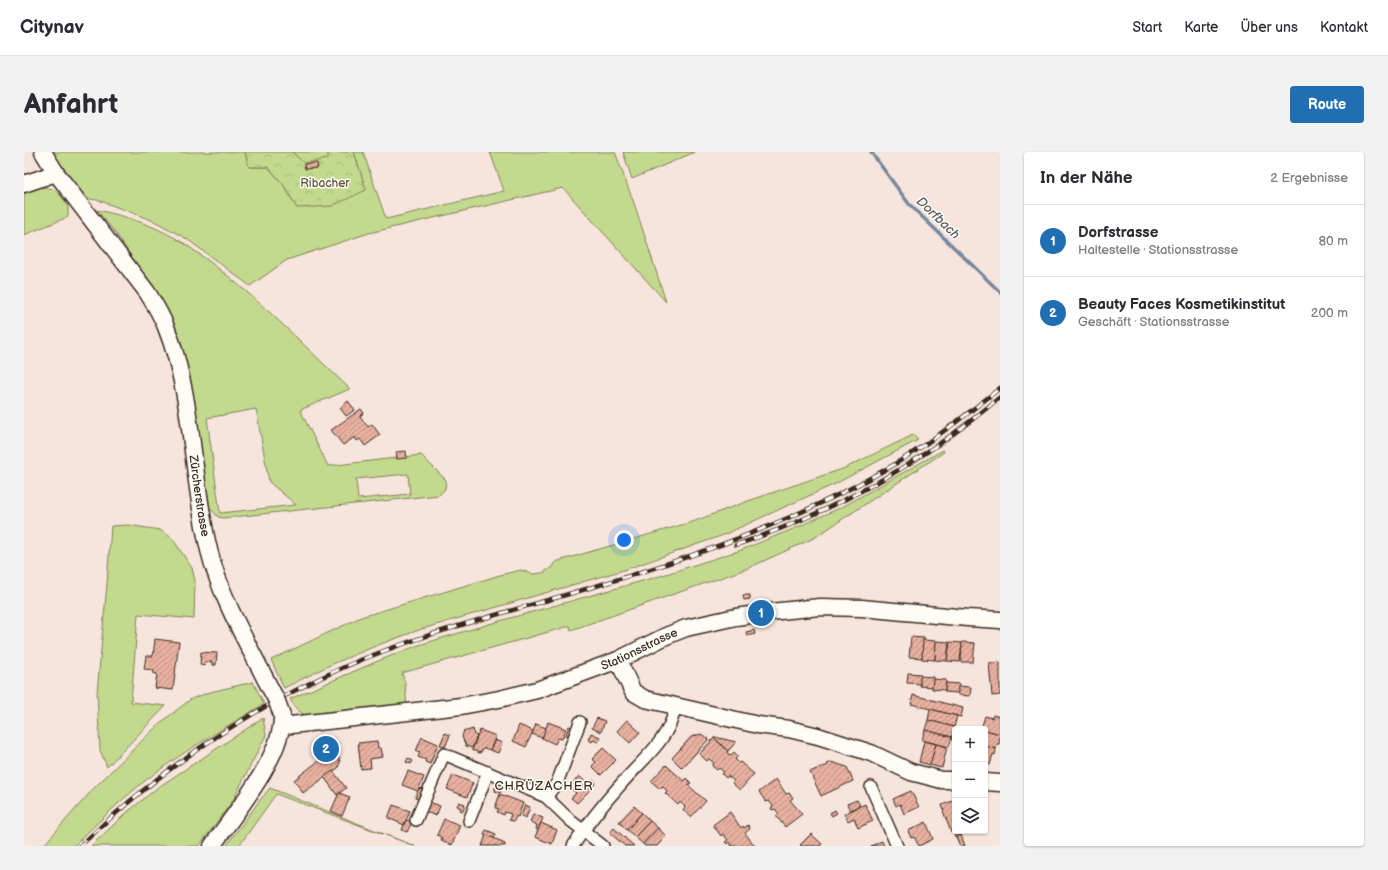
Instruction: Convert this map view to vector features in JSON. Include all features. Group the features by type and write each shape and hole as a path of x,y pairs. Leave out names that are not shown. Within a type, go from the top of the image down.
{"main road":[{"name":"Zürcherstrasse","path":"43,152 56,173 147,292 158,309 166,326 175,353 182,383 200,505 209,549 221,589 276,699 282,721"},
{"path":"24,184 56,173"},
{"name":"Stationsstrasse","path":"282,721 453,707 499,699 537,690 618,660 666,636 686,628 736,617 790,609 820,607 862,608 1000,620"},
{"path":"618,660 633,692 644,699 758,725 789,729 818,736 871,753 911,772 942,780 952,780"},
{"path":"212,846 265,769 275,748 282,721"},
{"path":"988,782 1000,783"}],"street":[{"path":"573,846 583,830 620,784 663,737 671,724 675,707"},
{"path":"546,798 557,783 580,722"},
{"path":"416,820 444,754 546,798 571,821 603,846"},
{"path":"469,821 488,772"},
{"path":"870,787 897,846"}],"green space":[{"path":"52,152 245,152 249,167 268,167 283,184 297,208 366,190 354,152 363,152 386,219 504,191 490,152 615,152 635,206 666,302 563,188 369,233 287,260 250,286 187,239 169,229 154,221 98,200 87,199 78,194"},
{"name":"Ribacher","path":"245,152 292,152 304,163 328,159 328,152 354,152 366,190 332,206 297,208 283,184 268,167 249,167"},
{"path":"292,152 328,152 329,159 304,172 302,162"},
{"path":"623,152 695,152 632,179"},
{"path":"45,187 56,190 68,205 68,217 24,235 24,189"},
{"path":"97,210 120,215 142,223 164,232 185,244 250,295 350,389 300,410 328,466 421,455 446,480 445,489 439,495 224,518 218,517 212,510 207,510 193,408 139,268 117,235","holes":["256,409 269,482 296,505 220,513 207,418","408,474 410,494 358,499 356,479"]},
{"path":"913,435 918,440 835,484 721,536 627,569 422,629 378,645 328,666 284,688 271,660 361,617 500,575 521,570 532,574 542,573 551,568 555,562 695,521 748,501 845,468"},
{"path":"943,450 944,452 814,538 746,569 571,630 570,626 402,673 405,683 407,707 317,718 301,713 290,699 419,645 660,576 741,550 844,506"},
{"path":"128,525 160,530 172,538 192,568 195,581 194,619 138,614 131,702 166,706 107,767 100,750 97,693 111,526"},
{"path":"253,682 264,704 171,762 141,784 98,822 74,846 43,846 94,788 159,724 191,699 210,692"},
{"path":"263,718 266,735 232,802 199,846 91,846 125,814 157,788"},
{"path":"270,788 401,841 276,794 239,846 226,846"}],"building":[{"path":"317,163 318,168 305,169 304,164"},
{"path":"348,401 355,410 346,416 340,408"},
{"path":"361,409 364,413 360,416 368,427 372,424 380,435 365,446 360,439 357,441 355,437 343,445 331,430"},
{"path":"406,451 407,458 397,459 396,452"},
{"path":"743,595 750,595 750,599 744,600"},
{"path":"754,630 755,634 747,636 746,632"},
{"path":"911,637 924,638 922,658 909,657"},
{"path":"155,639 179,642 173,690 155,688 157,674 153,673 154,670 144,669 146,656 153,656"},
{"path":"923,640 936,641 935,660 922,659"},
{"path":"936,641 949,642 947,661 935,660"},
{"path":"950,642 962,643 960,662 947,661"},
{"path":"962,642 975,643 973,662 961,662"},
{"path":"201,652 217,653 216,665 212,665 212,662 206,662 205,666 200,665"},
{"path":"1000,662 1000,695 992,696 989,663"},
{"path":"908,673 921,674 920,684 907,683"},
{"path":"920,676 933,677 933,687 920,686"},
{"path":"933,679 946,680 945,690 932,689"},
{"path":"946,683 959,684 958,693 945,692"},
{"path":"958,686 971,687 970,696 958,695"},
{"path":"913,695 963,708 961,717 911,704"},
{"path":"930,709 957,716 954,726 952,726 928,720"},
{"path":"993,715 1000,717 1000,734 988,731 988,726 982,726 985,716 992,718"},
{"path":"597,718 605,721 601,732 592,728"},
{"path":"627,720 640,732 630,743 617,731"},
{"path":"928,720 952,726 952,737 925,730"},
{"path":"548,722 566,729 562,739 558,738 555,744 542,738"},
{"path":"536,724 546,728 542,738 532,734"},
{"path":"519,725 533,731 526,747 513,741"},
{"path":"569,726 573,728 570,736 566,735"},
{"path":"473,729 475,735 477,736 472,748 466,746 462,737 464,730 467,731"},
{"path":"480,730 496,736 490,750 484,748 480,753 472,750"},
{"path":"925,730 952,737 949,747 922,740"},
{"path":"988,731 1000,734 999,744 997,744 996,749 988,747"},
{"path":"445,733 450,735 445,747 440,745"},
{"path":"591,733 600,737 598,742 588,740"},
{"path":"701,734 709,739 682,768 672,758 691,737"},
{"path":"422,737 438,744 430,764 425,762 426,760 418,757 420,752 416,751"},
{"path":"714,738 736,742 728,751 721,746 722,745"},
{"path":"714,738 728,751 727,752 730,756 734,752 738,756 735,759 754,774 740,790 732,783 734,781 728,776 726,778 722,774 724,772 719,768 717,770 712,766 714,763 709,759 707,761 699,754"},
{"path":"495,740 502,743 498,753 490,750"},
{"path":"377,741 378,748 381,748 383,757 370,759 371,768 361,769 358,743"},
{"path":"924,741 936,744 930,765 919,762"},
{"path":"936,744 947,747 942,768 930,765"},
{"path":"336,745 340,762 338,768 303,793 294,780 321,759 319,749"},
{"path":"988,747 996,749 990,765 988,764"},
{"path":"603,748 616,760 601,775 592,766 596,762 592,759"},
{"path":"408,758 413,761 411,764 406,762"},
{"path":"831,762 847,767 853,781 821,796 810,772 823,766 824,767"},
{"path":"666,765 684,781 686,778 691,783 688,785 706,801 691,817 683,810 685,807 680,802 678,805 665,793 667,791 662,786 660,789 651,781"},
{"path":"333,771 346,788 337,795 324,777"},
{"path":"408,771 424,777 418,791 402,785"},
{"path":"453,775 473,783 467,797 447,789"},
{"path":"579,776 592,788 577,803 571,798 576,793 569,787"},
{"path":"776,779 786,794 789,793 791,795 793,798 790,800 802,814 785,827 776,816 779,814 775,809 772,810 771,808 773,806 769,801 766,802 759,792"},
{"path":"593,780 596,783 593,786 590,784"},
{"path":"495,787 501,790 500,793 495,791"},
{"path":"419,788 425,790 421,800 415,798"},
{"path":"911,791 919,807 904,814 900,804 896,806 893,799"},
{"path":"339,793 350,797 342,816 331,811"},
{"path":"500,794 523,803 518,817 516,816 514,821 509,820 511,814 505,812 504,815 497,812 499,809 495,808"},
{"path":"857,800 860,805 850,810 847,804"},
{"path":"952,801 951,832 943,811 942,805"},
{"path":"430,802 440,806 436,816 426,812"},
{"path":"459,802 465,804 463,811 457,806"},
{"path":"865,804 873,821 858,828 854,818 848,821 844,814"},
{"path":"393,805 410,811 404,825 388,818"},
{"path":"525,805 530,807 526,818 521,816"},
{"path":"634,806 642,813 627,830 619,822"},
{"path":"835,810 837,813 832,816 830,813"},
{"path":"730,812 741,828 748,825 750,829 745,833 755,846 732,846 729,842 727,844 725,842 728,840 723,834 721,836 713,825"},
{"path":"642,813 650,821 635,837 627,830"},
{"path":"533,814 543,818 538,830 536,829 537,825 530,822"},
{"path":"444,819 460,825 452,845 441,840 442,838 437,835"},
{"path":"406,820 412,822 407,832 402,830"},
{"path":"650,821 658,828 643,844 635,837"},
{"path":"926,822 933,839 919,846 914,837 911,838 908,831"},
{"path":"541,823 557,830 552,844 535,837"},
{"path":"614,828 634,846 625,846 610,833"},
{"path":"658,828 666,836 657,846 645,846 643,844"},
{"path":"486,830 496,834 494,839 484,835"},
{"path":"811,834 822,844 820,846 801,846 800,845"},
{"path":"954,834 962,834 955,837"},
{"path":"486,835 503,842 502,843 505,844 505,846 482,846"},
{"path":"961,835 965,846 960,846 956,837"},
{"path":"882,841 884,846 871,846"}],"waterway":[{"name":"Dorfbach","path":"871,152 909,204 1000,292"}],"railway":[{"path":"80,846 109,819 171,768 237,724 306,685 373,655 404,644 468,623 596,586 672,562 783,520 819,504 890,467 933,439 1000,388"},
{"path":"736,545 806,518 875,484 940,443 1000,397"}],"place":[{"name":"Dorfstrasse","path":"761,613"},
{"name":"Beauty Faces Kosmetikinstitut","path":"326,749"}],"district":[{"name":"CHRÜZACHER","path":"544,786"}]}
